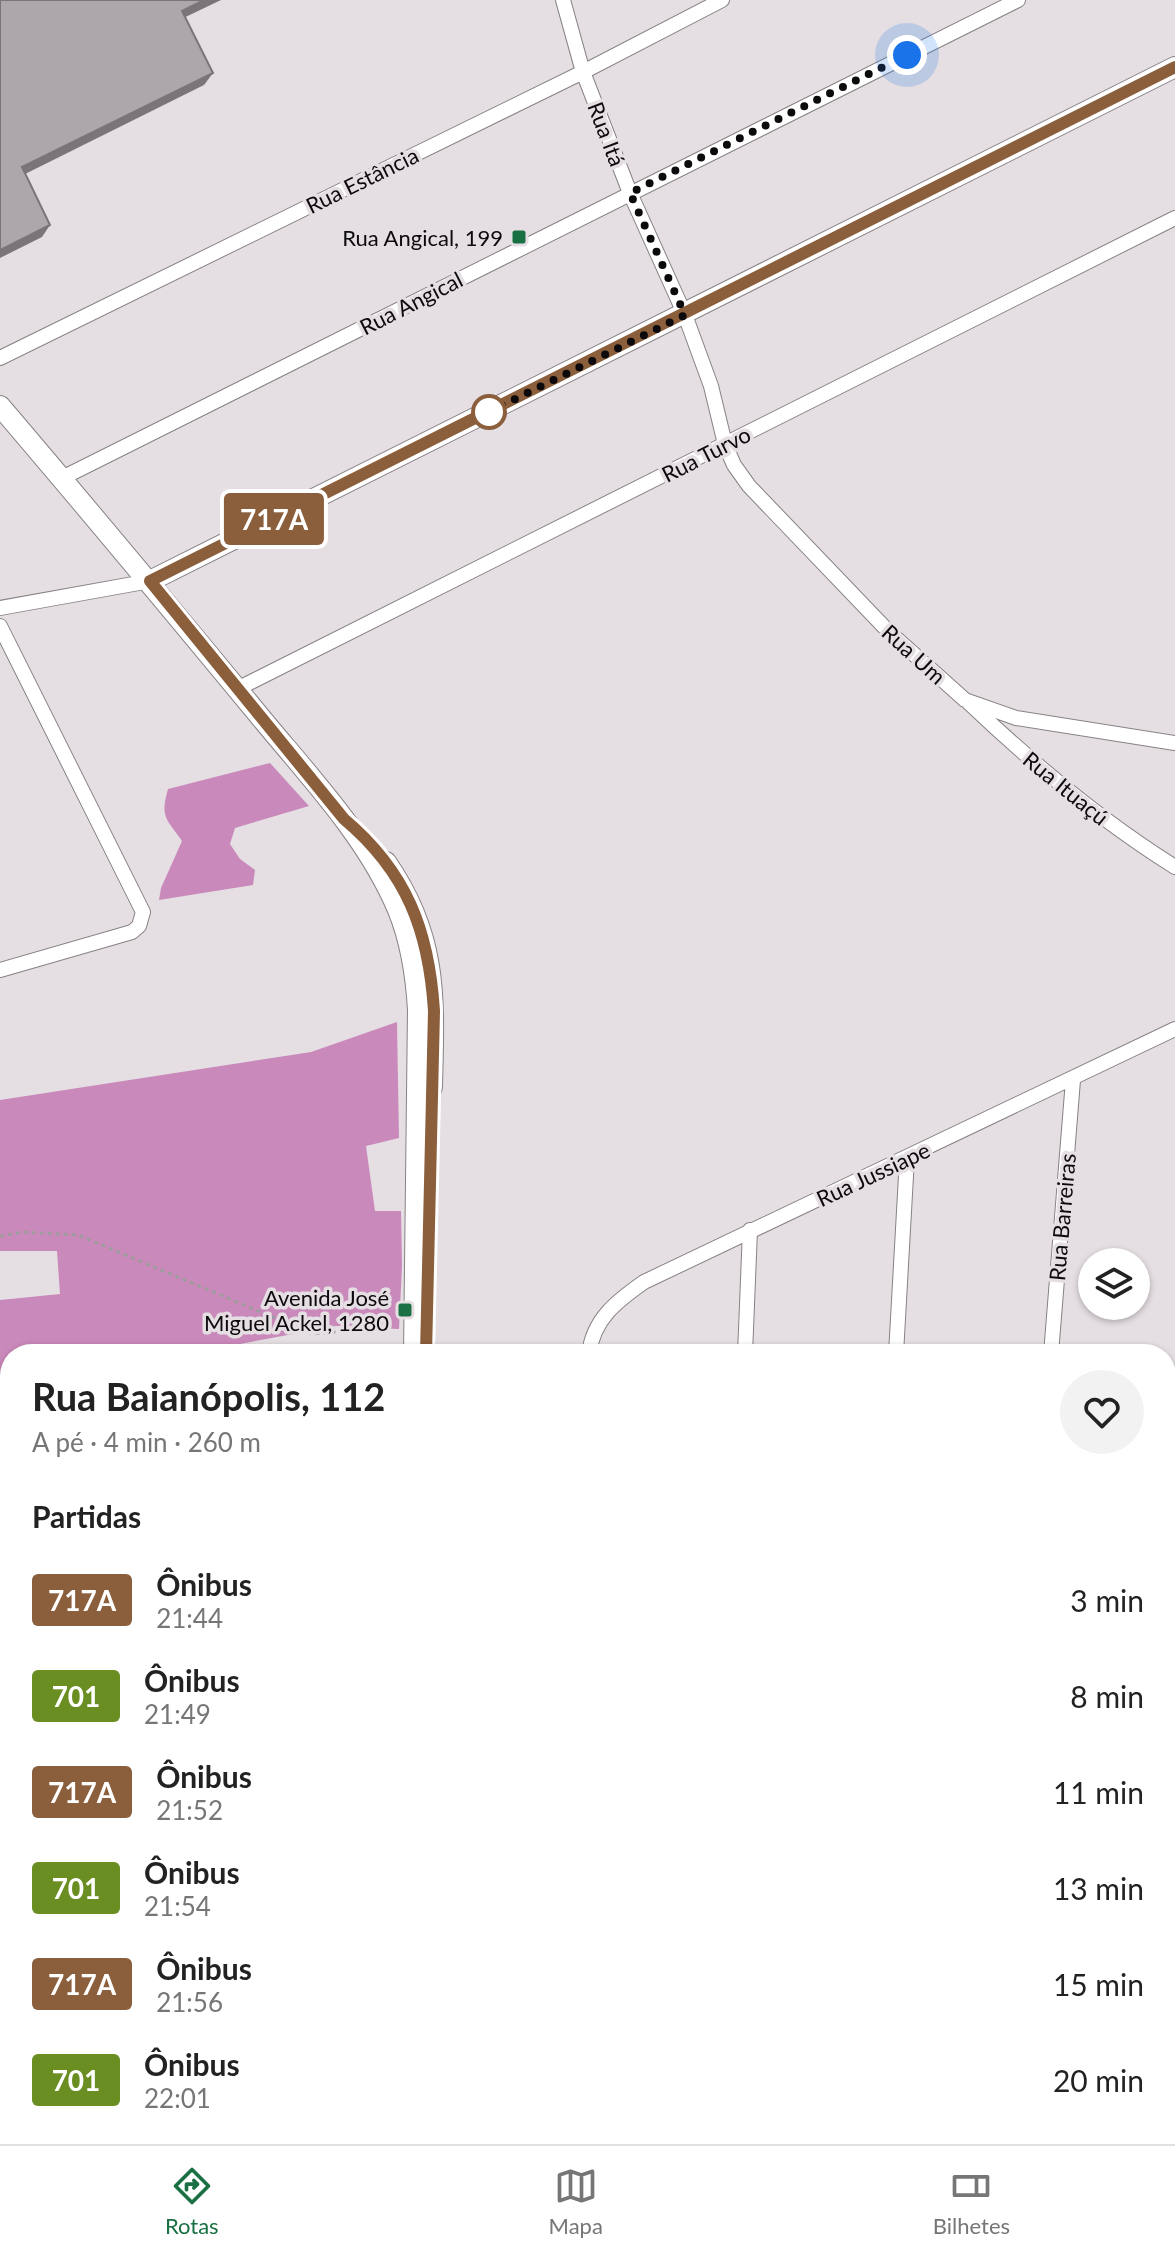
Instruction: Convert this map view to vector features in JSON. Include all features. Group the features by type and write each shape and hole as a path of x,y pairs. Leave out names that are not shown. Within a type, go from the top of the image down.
{"street":[{"name":"Rua Itá","path":"563,0 583,72 630,193 685,315 711,386 725,444"},
{"name":"Rua Estância","path":"0,358 583,72 722,0"},
{"name":"Rua Angical","path":"62,478 1018,0"},
{"path":"0,608 150,581 1175,67"},
{"name":"Rua Turvo","path":"237,689 1175,218"},
{"path":"0,406 150,581 344,819 383,878 398,910 409,940 416,975 414,1344"},
{"name":"Rua Um","path":"725,444 734,465 749,486 888,631 965,700 1016,718 1175,743"},
{"path":"0,626 143,912 139,926 132,932 0,970"},
{"name":"Rua Ituaçú","path":"965,700 1016,748 1123,835 1175,867"},
{"path":"1016,748 1021,727 1032,720"},
{"path":"344,819 376,849 401,884 421,928 431,972 434,1011 426,1344"},
{"name":"Rua Jussiape","path":"591,1344 600,1320 619,1299 644,1282 1175,1029"},
{"name":"Rua Barreiras","path":"1052,1344 1073,1080"},
{"path":"897,1344 907,1158"},
{"path":"745,1344 750,1230"}],"path":[{"path":"0,1236 23,1232 78,1235 313,1334 415,1325"}],"shaded area":[{"path":"270,763 309,806 235,828 230,844 240,859 255,870 253,885 159,900 161,888 182,841 166,817 168,789"},
{"path":"397,1022 399,1138 366,1146 375,1211 401,1211 399,1329 336,1326 240,1344 0,1344 0,1300 60,1294 57,1251 0,1251 0,1100 311,1052"}],"building":[{"path":"0,0 204,0 182,11 213,73 22,167 50,225 0,250"}],"bus line":[{"name":"717A","path":"426,1344 434,1011 431,972 421,928 401,884 376,849 344,819 150,581 1175,67"}],"place":[{"name":"Rua Angical, 199","path":"519,237"},
{"name":"Avenida José Miguel Ackel, 1280","path":"405,1310"}],"route":[{"path":"489,412 685,315 630,193 907,55"}]}
